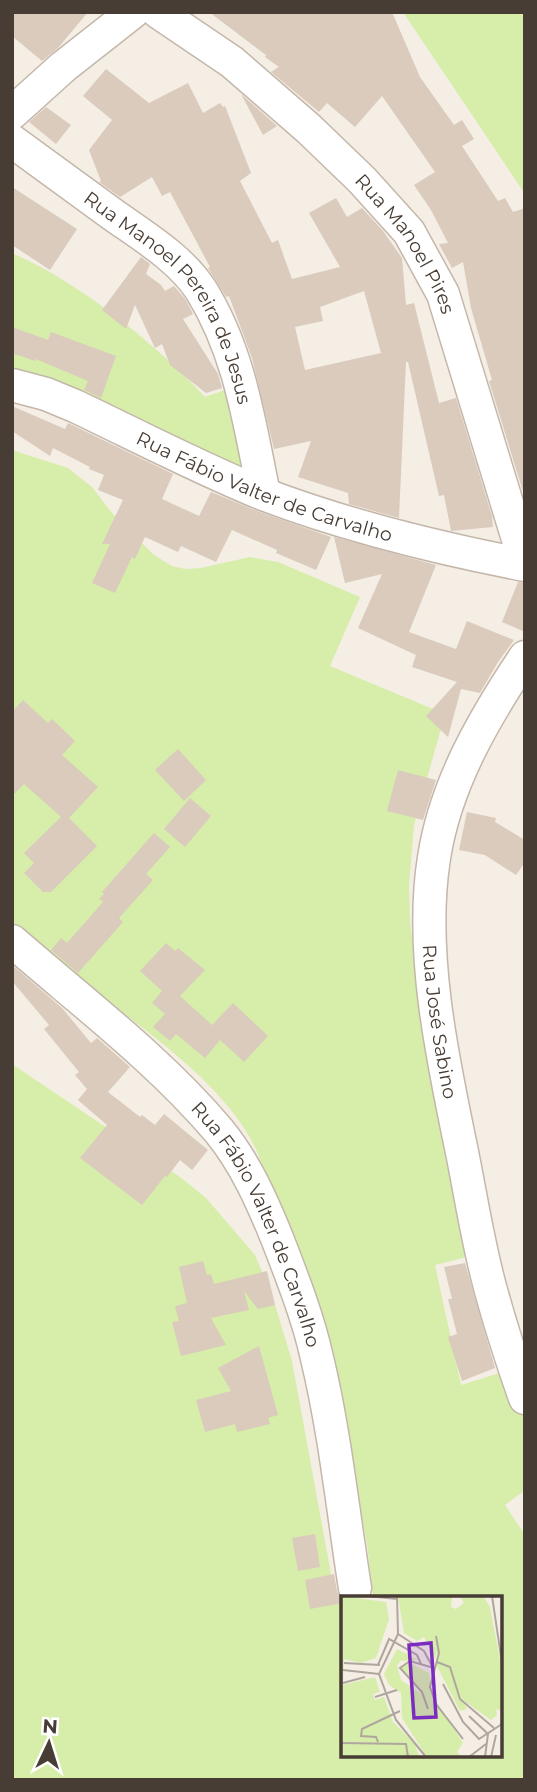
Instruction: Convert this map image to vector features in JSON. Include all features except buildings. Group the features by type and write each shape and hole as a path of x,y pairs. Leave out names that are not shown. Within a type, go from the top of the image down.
{"street":[{"path":"12,113 63,67 133,12"},
{"name":"Rua Manoel Pires","path":"158,12 232,62 309,129 362,180 409,232 443,294 525,563"},
{"name":"Rua Manoel Pereira de Jesus","path":"12,141 154,244 200,289 226,339 239,373 264,494"},
{"name":"Rua Fábio Valter de Carvalho","path":"12,385 37,391 75,406 264,494 369,528 525,563"},
{"name":"Rua José Sabino","path":"525,657 473,742 449,797 434,858 429,910 429,935 442,1059 490,1284 525,1398"},
{"name":"Rua Fábio Valter de Carvalho","path":"12,941 151,1062 221,1133 253,1181 288,1266 317,1355 325,1390 355,1588"}],"green space":[{"path":"403,12 525,12 525,194"},
{"path":"12,253 38,265 90,297 164,356 205,397 231,388 249,473 43,377 12,371"},
{"path":"12,450 68,468 92,487 112,513 154,555 172,566 201,568 250,557 278,562 360,597 330,666 445,714 414,825 409,885 410,922 419,988 475,1255 435,1265 461,1385 506,1371 525,1416 525,1490 505,1505 525,1535 525,1780 12,1780 12,1064 180,1177 206,1198 255,1255 272,1295 292,1361 335,1596 373,1594 367,1544 340,1398 268,1194 262,1166 249,1136 232,1111 188,1065 80,980 12,921"}]}
